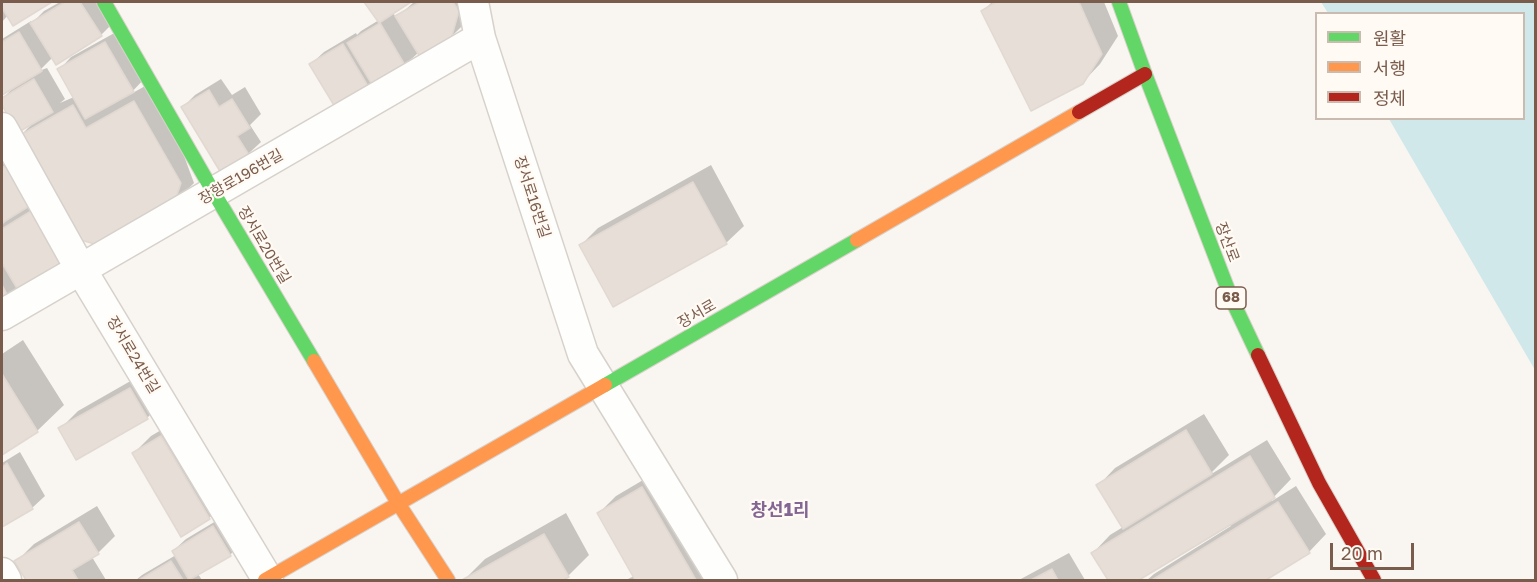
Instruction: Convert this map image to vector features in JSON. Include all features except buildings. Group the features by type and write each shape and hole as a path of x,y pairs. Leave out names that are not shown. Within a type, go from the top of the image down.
{"main road":[{"name":"장서로20번길","path":"104,2 398,503 448,580"},
{"name":"장산로","path":"1119,2 1232,300 1320,483 1374,580"},
{"name":"장서로","path":"267,580 1145,74"}],"street":[{"name":"장서로16번길","path":"473,2 480,38 583,354 722,580"},
{"name":"장항로196번길","path":"2,315 480,38"},
{"name":"장서로24번길","path":"2,128 80,268 267,580"},
{"path":"2,573 6,580"}],"water":[{"path":"1321,2 1535,2 1535,370 1390,120 1525,120 1525,12 1327,12"}],"traffic: fast":[{"path":"104,2 314,361"},
{"path":"1119,2 1232,300 1258,355"},
{"path":"605,385 857,240"}],"traffic: slow":[{"path":"857,240 1079,112"},
{"path":"314,361 398,503 448,580"},
{"path":"265,580 605,385"}],"traffic: jam":[{"path":"1079,112 1145,74"},
{"path":"1258,355 1319,483 1374,580"}],"district":[{"name":"창선1리","path":"780,510"}]}
